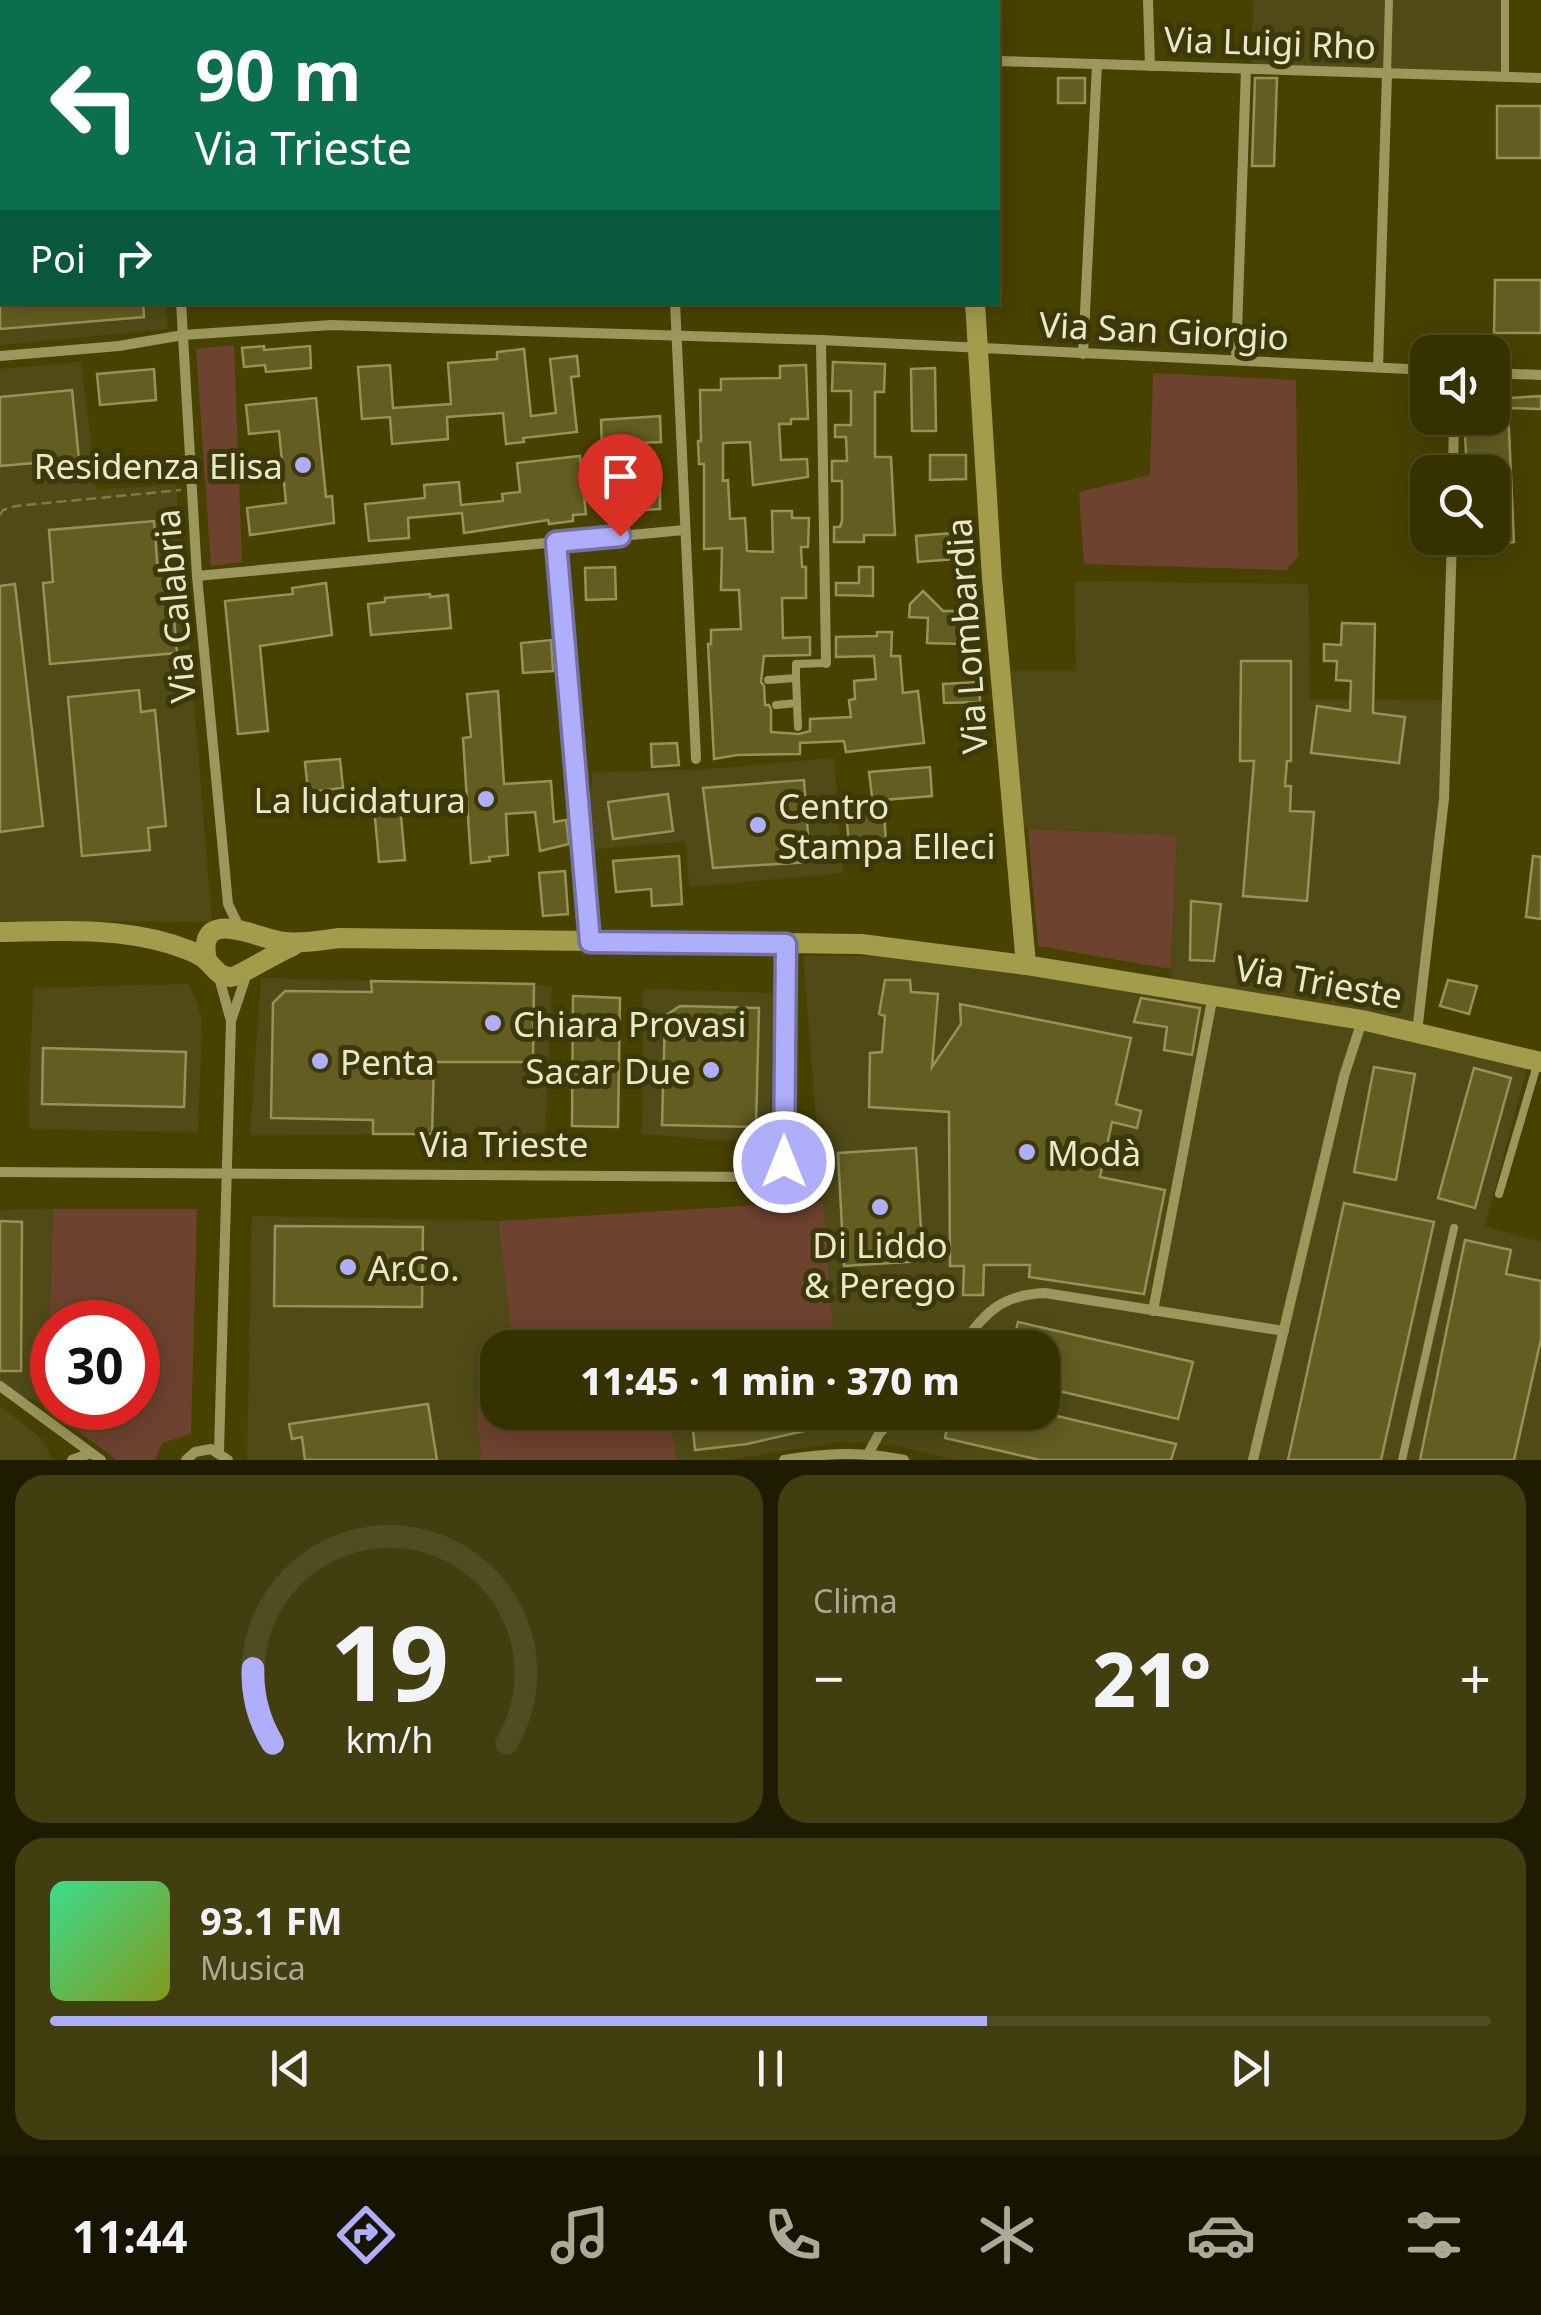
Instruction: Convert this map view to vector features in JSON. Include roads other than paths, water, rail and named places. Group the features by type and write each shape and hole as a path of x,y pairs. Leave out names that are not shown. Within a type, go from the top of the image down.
{"street":[{"path":"1148,0 1150,66"},
{"name":"Via Luigi Rho","path":"1000,61 1541,78"},
{"path":"1083,354 1096,64"},
{"path":"1236,360 1246,69"},
{"path":"1378,367 1387,74"},
{"name":"Via Calabria","path":"181,305 197,576 228,904"},
{"path":"675,305 696,760"},
{"name":"Via Lombardia","path":"975,305 992,578 1026,965"},
{"name":"Via San Giorgio","path":"0,356 119,346 183,335 331,325 821,340 1410,369"},
{"path":"821,340 826,663"},
{"path":"1510,374 1541,375"},
{"path":"197,576 684,530"},
{"path":"556,542 590,942"},
{"path":"1417,1032 1444,799 1451,555"},
{"path":"186,1460 203,1449 224,1456 231,1022 256,947 228,904"},
{"path":"228,904 226,916 206,953 231,1022"},
{"path":"170,944 213,935 232,926 279,942 299,943"},
{"path":"0,932 133,935 170,944 233,977 299,943"},
{"name":"Via Trieste","path":"299,943 340,938 861,944 1214,994 1362,1020 1539,1062"},
{"name":"Via Trieste","path":"0,1172 757,1177 774,1174 784,1162 786,944"},
{"path":"1153,1311 1214,994"},
{"path":"1253,1460 1344,1076 1362,1020"},
{"path":"975,1330 996,1306 1018,1294 1045,1293 1284,1331"},
{"path":"0,1386 96,1456"},
{"path":"868,1454 883,1430"},
{"path":"784,1460 868,1454 904,1460"},
{"path":"72,1460 96,1456"}],"lane":[{"path":"1387,74 1389,0"},
{"path":"1505,0 1506,77"},
{"path":"798,726 796,664 826,663"},
{"path":"768,680 796,678"},
{"path":"776,705 797,703"},
{"path":"1499,1194 1539,1062"},
{"path":"1402,1460 1454,1228"}],"place":[{"name":"Residenza Elisa","path":"303,465"},
{"name":"La lucidatura","path":"486,799"},
{"name":"Centro Stampa Elleci","path":"758,825"},
{"name":"Chiara Provasi","path":"493,1023"},
{"name":"Penta","path":"320,1061"},
{"name":"Sacar Due","path":"711,1070"},
{"name":"Modà","path":"1027,1152"},
{"name":"Di Liddo & Perego","path":"880,1207"},
{"name":"Ar.Co.","path":"348,1267"}]}
